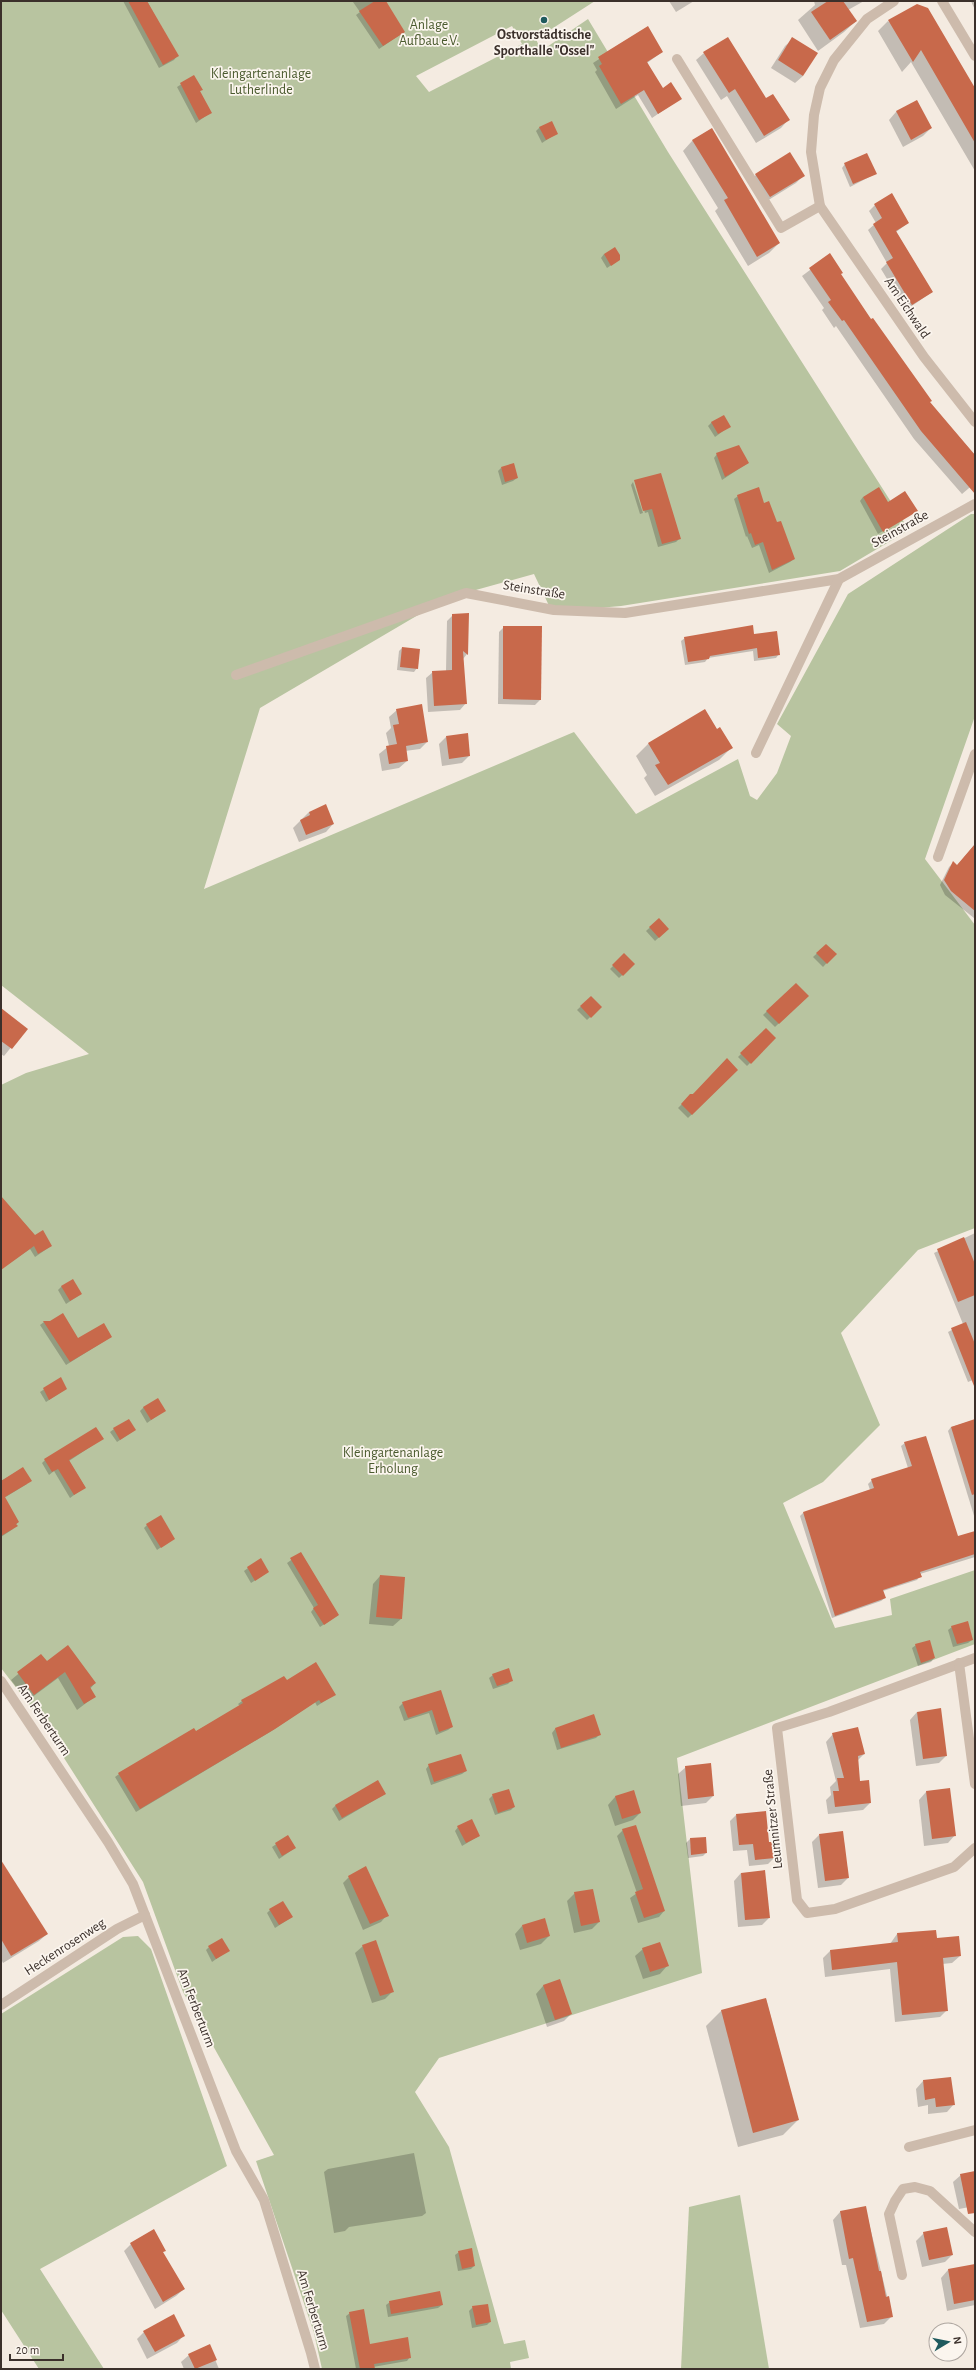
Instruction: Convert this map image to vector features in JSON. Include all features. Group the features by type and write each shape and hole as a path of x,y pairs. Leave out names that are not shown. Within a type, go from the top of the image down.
{"street":[{"name":"Am Eichwald","path":"894,1 867,18 834,60 820,88 814,115 811,152 820,206 924,357 975,422"},
{"path":"942,1 975,56"},
{"path":"677,59 781,228 820,206"},
{"name":"Steinstraße","path":"236,675 466,593 554,610 625,613 839,579 975,504"},
{"path":"756,753 839,579"},
{"path":"938,857 975,754"},
{"name":"Leumnitzer Straße","path":"975,1658 829,1712 777,1728 796,1900 807,1913 835,1908 954,1867 975,1848"},
{"path":"959,1663 975,1784"},
{"name":"Am Ferberturm","path":"1,1681 108,1842 133,1884 236,2151 264,2200 311,2353 314,2369"},
{"name":"Heckenrosenweg","path":"1,2005 116,1929 145,1915"},
{"path":"909,2147 975,2130"},
{"path":"902,2275 890,2214 903,2189 915,2187 930,2191 975,2232"}],"green space":[{"path":"1,1 595,1 536,39 541,51 588,19 668,152 909,530 840,571 621,606 552,612 534,574 447,598 260,708 204,889 574,732 636,814 738,759 750,796 757,800 777,773 791,736 777,724 848,594 971,514 975,514 975,716 925,859 975,925 975,1228 918,1250 841,1333 880,1425 823,1482 783,1503 835,1628 892,1615 890,1599 975,1570 975,1644 677,1758 702,1973 439,2058 415,2092 449,2147 504,2344 525,2340 529,2358 510,2362 511,2369 322,2369 314,2333 256,2161 274,2155 183,1992 143,1882 50,1736 49,1721 38,1716 1,1668 1,1085 26,1073 89,1054 1,985","holes":["512,26 522,44 429,92 416,76"]},
{"path":"138,1936 151,1949 227,2166 40,2269 104,2369 39,2369 1,2310 1,2014 123,1937"},
{"path":"740,2195 769,2369 681,2369 689,2207"}],"building":[{"path":"128,1 147,1 179,56 163,65"},
{"path":"375,1 386,1 405,32 383,46 359,11"},
{"path":"828,1 843,1 857,21 830,40 811,12"},
{"path":"917,4 928,8 975,88 975,143 921,50 913,62 888,20"},
{"path":"648,26 663,52 647,62 663,88 671,82 682,99 658,114 644,90 621,104 599,66 602,64 598,57"},
{"path":"728,37 766,98 773,94 790,120 764,136 735,89 729,93 703,52"},
{"path":"792,37 818,53 803,76 778,60"},
{"path":"194,75 203,90 200,91 212,113 199,120 180,83"},
{"path":"917,100 932,128 911,140 896,111"},
{"path":"552,121 558,134 546,140 539,127"},
{"path":"712,128 780,243 757,257 724,200 728,198 692,140"},
{"path":"790,152 805,176 770,197 755,174"},
{"path":"867,153 877,174 853,184 844,163"},
{"path":"892,193 909,223 896,231 933,292 912,305 886,262 893,258 873,224 882,218 874,204"},
{"path":"615,247 620,255 620,260 611,266 604,254"},
{"path":"830,253 843,273 841,274 871,319 873,318 932,401 930,402 975,455 975,494 921,431 844,320 842,321 828,302 831,300 809,268"},
{"path":"724,415 731,427 718,434 711,422"},
{"path":"739,445 749,463 725,477 716,453"},
{"path":"514,463 518,478 505,482 501,467"},
{"path":"661,473 681,539 662,544 652,509 643,511 634,480"},
{"path":"759,487 764,503 769,501 777,522 781,521 795,559 772,570 763,542 755,545 751,533 749,534 737,495"},
{"path":"879,487 888,502 905,491 918,511 883,532 863,497"},
{"path":"469,613 468,655 463,651 467,704 434,706 432,671 452,670 452,614"},
{"path":"753,625 754,634 777,631 780,655 758,658 757,648 710,656 709,659 688,662 684,637"},
{"path":"503,626 542,626 541,700 503,699"},
{"path":"402,647 420,649 418,669 400,667"},
{"path":"422,704 428,742 406,746 408,761 389,764 386,746 397,744 393,725 399,724 396,709"},
{"path":"705,709 717,729 720,727 733,748 668,785 655,765 660,763 648,743"},
{"path":"468,733 470,756 449,759 446,736"},
{"path":"326,804 334,824 306,835 300,820 310,815 309,812"},
{"path":"975,844 975,911 951,891 944,880 953,861 957,865"},
{"path":"659,918 669,929 659,938 649,927"},
{"path":"826,944 837,954 827,964 816,953"},
{"path":"624,953 635,964 623,976 612,965"},
{"path":"796,983 809,996 779,1024 766,1011"},
{"path":"591,996 602,1007 591,1018 580,1006"},
{"path":"1,1008 28,1029 12,1049 1,1041"},
{"path":"766,1028 776,1038 751,1064 740,1053"},
{"path":"727,1058 738,1070 692,1115 681,1104 690,1094 693,1094"},
{"path":"1,1196 35,1235 43,1230 52,1246 38,1254 34,1246 1,1270"},
{"path":"964,1237 975,1264 975,1295 958,1302 937,1249"},
{"path":"73,1279 82,1294 70,1301 61,1286"},
{"path":"63,1313 78,1338 104,1323 112,1337 70,1362 43,1321 50,1321"},
{"path":"966,1322 975,1344 974,1386 951,1328"},
{"path":"61,1377 67,1389 49,1400 43,1388"},
{"path":"158,1398 166,1411 151,1420 143,1407"},
{"path":"129,1419 136,1430 120,1440 113,1428"},
{"path":"975,1419 975,1494 972,1495 951,1427"},
{"path":"96,1427 104,1439 69,1460 86,1488 74,1495 58,1469 52,1472 44,1459"},
{"path":"926,1436 958,1536 975,1531 975,1554 920,1572 922,1577 883,1590 886,1598 835,1616 803,1512 874,1488 871,1479 912,1466 904,1442"},
{"path":"23,1467 32,1481 5,1497 19,1522 16,1524 18,1526 1,1536 1,1481"},
{"path":"161,1515 175,1539 161,1548 146,1524"},
{"path":"301,1552 339,1615 324,1625 313,1608 318,1605 290,1558"},
{"path":"261,1558 269,1572 255,1581 247,1567"},
{"path":"380,1575 405,1577 402,1619 376,1617"},
{"path":"968,1621 973,1640 957,1644 951,1626"},
{"path":"930,1640 935,1658 921,1663 915,1644"},
{"path":"68,1645 96,1683 90,1687 96,1697 84,1704 65,1672 34,1695 17,1672 41,1654 47,1661"},
{"path":"316,1662 336,1695 321,1703 319,1700 275,1729 140,1809 118,1773 194,1728 196,1731 243,1703 241,1700 284,1676 287,1680"},
{"path":"509,1668 513,1681 497,1686 492,1674"},
{"path":"441,1690 453,1727 439,1732 432,1710 408,1718 402,1702"},
{"path":"941,1708 947,1756 923,1759 917,1712"},
{"path":"594,1714 601,1735 561,1748 555,1728"},
{"path":"858,1727 865,1754 858,1756 860,1781 869,1780 871,1803 835,1807 833,1791 839,1791 837,1778 844,1778 832,1733"},
{"path":"461,1754 467,1771 434,1782 428,1764"},
{"path":"711,1763 714,1796 688,1799 685,1766"},
{"path":"378,1780 386,1794 342,1818 335,1805"},
{"path":"950,1788 956,1836 932,1839 926,1791"},
{"path":"509,1789 515,1807 498,1813 492,1794"},
{"path":"634,1790 641,1813 622,1819 615,1796"},
{"path":"766,1811 769,1842 773,1842 775,1858 755,1860 753,1844 739,1845 736,1814"},
{"path":"472,1819 480,1836 466,1843 457,1826"},
{"path":"636,1825 665,1911 644,1918 635,1892 643,1889 622,1829"},
{"path":"843,1831 849,1878 825,1881 819,1834"},
{"path":"288,1835 296,1848 282,1856 275,1843"},
{"path":"706,1837 707,1853 691,1855 690,1838"},
{"path":"1,1860 48,1934 11,1956 1,1939"},
{"path":"366,1866 389,1916 370,1924 348,1876"},
{"path":"765,1870 770,1918 745,1920 741,1873"},
{"path":"593,1889 600,1922 581,1926 574,1892"},
{"path":"283,1901 293,1917 279,1925 269,1909"},
{"path":"545,1918 550,1936 527,1943 522,1925"},
{"path":"936,1930 937,1938 959,1936 961,1956 943,1958 948,2011 902,2015 897,1962 832,1970 830,1950 898,1942 897,1933"},
{"path":"222,1938 230,1951 216,1959 208,1946"},
{"path":"376,1940 394,1992 380,1996 362,1945"},
{"path":"660,1942 669,1966 650,1972 642,1948"},
{"path":"560,1979 572,2014 555,2020 543,1985"},
{"path":"766,1998 799,2120 753,2133 721,2010"},
{"path":"951,2077 955,2105 936,2107 935,2098 925,2100 923,2080"},
{"path":"975,2171 975,2213 968,2214 960,2174"},
{"path":"866,2206 879,2271 881,2271 886,2297 889,2296 893,2317 867,2322 853,2258 849,2259 840,2211"},
{"path":"947,2227 953,2255 929,2260 923,2232"},
{"path":"154,2229 166,2251 163,2252 185,2289 163,2302 130,2243"},
{"path":"472,2248 475,2266 462,2269 458,2251"},
{"path":"975,2264 975,2300 954,2304 948,2269"},
{"path":"440,2291 443,2305 391,2314 389,2301"},
{"path":"488,2304 491,2322 476,2325 472,2306"},
{"path":"364,2309 370,2344 408,2337 411,2358 374,2364 375,2369 360,2369 349,2312"},
{"path":"174,2314 185,2336 155,2352 143,2331"},
{"path":"210,2344 217,2360 195,2369 188,2354"}],"place":[{"name":"Ostvorstädtische Sporthalle \"Ossel\"","path":"544,20"}],"park label":[{"name":"Anlage Aufbau e.V.","path":"429,34"},
{"name":"Kleingartenanlage Lutherlinde","path":"261,82"},
{"name":"Kleingartenanlage Erholung","path":"393,1462"}]}
